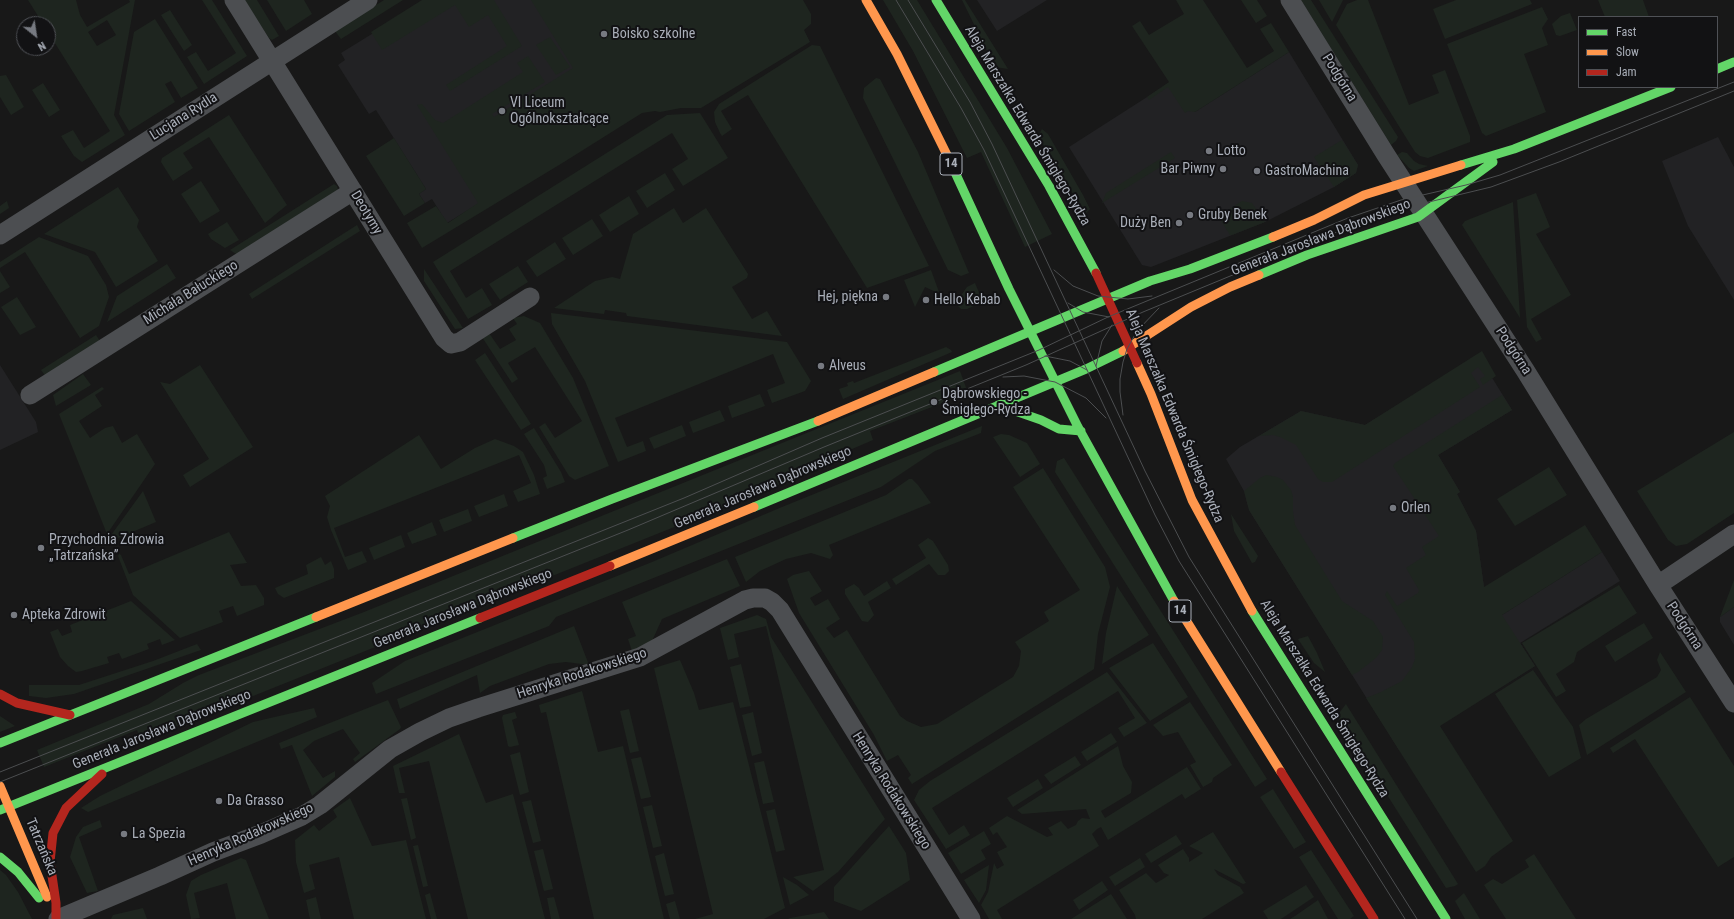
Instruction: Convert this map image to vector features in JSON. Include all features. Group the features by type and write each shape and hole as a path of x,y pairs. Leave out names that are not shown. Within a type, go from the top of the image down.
{"main road":[{"name":"14","path":"866,0 894,48 1055,382 1183,617 1374,919"},
{"name":"Aleja Marszałka Edwarda Śmigłego-Rydza","path":"936,0 1049,186 1088,258 1162,419 1192,500 1228,569 1248,605 1446,919"},
{"path":"1718,69 1734,62"},
{"name":"Generała Jarosława Dąbrowskiego","path":"0,743 617,497 839,413 1107,298 1150,281 1210,262 1314,220 1364,195 1514,148 1667,88"},
{"name":"Generała Jarosława Dąbrowskiego","path":"4,808 647,551 1091,367 1130,347 1208,298 1230,287 1307,255 1391,227 1424,213 1479,171 1514,148"},
{"path":"998,405 1041,420 1059,429 1081,431"},
{"path":"0,694 17,703 70,716"},
{"path":"57,919 50,854 56,824 66,808 112,765"},
{"name":"Tatrzańska","path":"0,786 4,808 57,919"},
{"path":"0,857 18,872 57,919"}],"street":[{"name":"Deotymy","path":"234,0 444,338 451,344 460,342 530,297"},
{"name":"Lucjana Rydla","path":"0,235 368,0"},
{"name":"Podgórna","path":"1290,0 1529,376 1658,585 1734,703"},
{"name":"Michała Bałuckiego","path":"30,395 353,191"},
{"path":"1658,585 1734,534"},
{"name":"Henryka Rodakowskiego","path":"57,919 213,852 261,834 302,816 320,804 390,749 449,718 591,674 640,657 745,600 765,598 772,602 780,610 971,919"}],"shaded area":[{"path":"28,0 76,0 80,15 87,27 130,2 129,0 135,0 114,115 125,135 82,162 74,156 61,136 73,130 84,148 110,131 56,45 56,16 38,16","holes":["107,20 116,35 97,46 88,32"]},
{"path":"202,0 212,0 247,56 204,84 187,57 196,52 208,71 236,53"},
{"path":"244,0 257,0 279,36 272,40 269,38"},
{"path":"267,0 304,0 312,14 286,31"},
{"path":"384,0 403,0 341,39 335,31"},
{"path":"422,0 494,0 522,46 450,91 446,85 507,46 488,15 469,27 455,5 382,50 371,32"},
{"name":"VI Liceum Ogólnokształcące","path":"427,0 795,0 651,97 447,223 432,199 425,203 419,194 426,189 376,110 369,114 338,65 345,60 341,53"},
{"path":"531,0 803,0 811,14 811,24 804,30 810,42 701,108 681,108 660,112 655,111 642,113 422,248 407,223 436,206 448,223 478,203 417,105 422,104 435,120 443,123 523,72 517,63 528,56 545,82 492,114 494,117 573,68"},
{"path":"883,0 917,0 1007,148 1052,234 1025,247 981,152 967,158 913,51"},
{"path":"962,0 965,0 1008,69 995,67"},
{"path":"977,0 1047,0 997,31"},
{"path":"1176,0 1203,0 1247,68 1274,51 1260,29 1271,23 1289,52 1195,112 1188,111 1185,113 1168,87 1149,100 1147,97 1169,82 1132,26 1140,21 1149,35 1184,14"},
{"path":"1241,0 1257,0 1267,16 1256,23"},
{"path":"1301,0 1311,0 1398,137 1391,145"},
{"path":"1319,0 1343,0 1332,22"},
{"path":"1357,0 1368,0 1409,105 1439,93 1432,75 1445,70 1470,136 1470,142 1428,158 1420,156 1415,152 1336,25 1347,4"},
{"path":"1456,0 1530,0 1532,4 1445,39 1433,9"},
{"path":"1598,0 1643,0 1649,16 1605,16"},
{"path":"1542,7 1548,19 1542,28 1548,45 1524,54 1546,112 1486,136 1482,133 1447,44"},
{"path":"170,10 192,45 184,51 161,15"},
{"path":"1570,13 1577,30 1560,36 1556,35 1552,24 1561,16"},
{"path":"155,19 198,88 181,98 171,81 165,84 175,102 129,131 119,114 134,32"},
{"path":"550,37 570,67 556,75 536,45"},
{"path":"812,45 820,46 929,266 867,288 748,95 721,111 732,129 722,136 720,133 715,122 714,112 719,104"},
{"path":"1289,52 1358,165 1356,173 1334,187 1265,222 1151,267 1142,265 1069,147 1169,83 1195,112"},
{"path":"6,75 24,107 11,115 0,97 0,76"},
{"path":"876,78 880,79 918,152 969,273 961,276 948,270 863,98 864,88"},
{"path":"43,83 60,110 49,117 32,90"},
{"path":"700,113 728,158 683,186 672,169 688,159 672,133 450,271 466,298 482,288 492,305 468,319 433,262 667,115"},
{"path":"229,115 287,205 265,223 209,137 183,153 193,168 173,181 161,162 162,158"},
{"path":"1042,129 1048,134 1083,195 1090,209 1085,214 1038,136"},
{"path":"1718,137 1734,167 1734,300 1688,226 1662,161"},
{"path":"394,138 426,189 419,194 425,203 404,216 366,156"},
{"path":"1342,140 1358,165 1356,173 1334,187 1314,157"},
{"path":"1171,152 1175,158 1102,203 1106,193"},
{"path":"1402,152 1407,153 1419,164 1428,166 1414,171 1409,168 1397,155"},
{"path":"665,173 675,190 647,208 636,191"},
{"path":"201,181 220,211 200,223 181,194"},
{"path":"334,184 337,186 338,190 239,256 230,250"},
{"path":"118,187 139,220 137,227 158,261 116,287 95,252 44,234"},
{"path":"1536,193 1550,227 1536,234 1571,295 1531,319 1542,339 1536,342 1527,327 1517,200"},
{"path":"629,196 639,214 610,232 599,215"},
{"path":"7,201 9,208 0,214 0,206"},
{"path":"1242,201 1252,203 1265,222 1230,235 1218,216"},
{"path":"1513,202 1520,318 1462,225 1465,221"},
{"path":"674,208 683,223 706,208 748,274 747,278 732,287 752,319 767,311 782,336 627,316 626,313 605,310 604,314 554,308 595,281 612,277 620,279 633,234"},
{"path":"592,219 603,236 573,255 562,238"},
{"path":"227,222 239,240 225,248 211,239 208,234"},
{"path":"357,225 360,231 252,299 249,294"},
{"path":"39,237 88,256 106,285 109,297 99,326 80,338 25,252 0,268 0,262"},
{"path":"555,242 566,259 537,277 526,261"},
{"path":"167,264 176,278 107,322 117,296"},
{"path":"518,266 528,282 500,300 489,284"},
{"path":"424,269 463,328 455,329 424,281"},
{"path":"931,270 939,292 938,293 925,287 915,307 904,280"},
{"path":"0,271 10,287 0,293"},
{"path":"975,283 983,302 967,309 961,309 958,306 957,301 967,287"},
{"path":"17,297 36,327 20,335 1,307"},
{"path":"551,313 787,342 811,381 805,391 772,403 767,390 785,383 773,354 615,418 627,447 643,441 646,451 618,462 585,381 552,324"},
{"path":"524,316 540,323 573,378 609,466 575,480 569,476 539,427 545,423 555,438 582,421 535,347 508,363 518,379 512,383 482,337 489,333 500,349 516,340 509,329 517,324 513,318"},
{"path":"96,335 102,344 47,378 41,370"},
{"path":"946,347 952,352 843,399 839,389 848,386 847,383 853,381 854,383"},
{"path":"1482,351 1496,376 1483,385 1480,379 1485,376 1478,367 1471,373 1480,387 1332,482 1323,482 1318,479 1296,445 1273,435 1259,436 1301,411 1365,425"},
{"path":"485,353 531,424 521,430 475,360"},
{"path":"1478,355 1512,410 1438,455 1460,492 1457,494 1476,531 1484,587 1502,615 1602,552 1620,581 1520,643 1535,666 1399,750 1249,510 1244,491 1226,459 1240,447 1301,411 1365,425"},
{"path":"0,365 36,422 38,432 0,450"},
{"path":"200,365 253,447 190,487 183,475 209,459 160,382 170,384"},
{"path":"960,371 968,393 870,431 873,440 829,459 774,487 141,741 137,730 44,767 37,750 149,704 199,675 364,612"},
{"path":"83,374 91,385 56,406 53,395"},
{"path":"102,387 104,389 95,395 102,406 79,421 90,438 105,428 113,426 122,443 137,434 155,464 107,534 59,414"},
{"path":"760,394 765,406 732,418 728,406"},
{"path":"1502,395 1512,410 1438,455 1460,492 1457,494 1476,531 1484,587 1585,525 1602,552 1502,615 1535,666 1440,726 1513,841 1491,857 1485,866 1476,872 1366,698 1402,681 1412,667 1415,659 1414,642 1385,595 1387,591 1397,606 1418,593 1419,590 1406,568 1426,555 1422,547 1439,536 1393,466 1395,463"},
{"path":"720,410 725,421 693,433 689,422"},
{"path":"682,425 686,436 654,449 649,438"},
{"path":"982,426 981,433 935,451 881,487 556,617 549,626 376,694 372,683 405,661 652,562 782,507"},
{"path":"534,428 561,472 565,482 547,489 543,478 547,476 544,465 524,434"},
{"path":"1734,432 1734,513 1687,544 1676,546 1668,540 1637,491"},
{"path":"1001,434 1009,435 1027,443 1040,464 1020,477 993,437"},
{"path":"419,435 441,469 475,448 495,439 514,446 523,452 534,475 540,494 518,502 513,491 531,483 519,455 334,528 345,557 362,551 367,562 348,570 331,530 327,517 330,506 325,496"},
{"path":"1064,458 1267,779 1255,787 1055,472 1057,461"},
{"path":"1549,467 1567,495 1515,526 1497,499"},
{"path":"1043,468 1105,567 1110,587 1098,634 1094,669 912,784 908,778 911,775 898,755 887,761 874,735 799,613 787,579 793,575 809,571 822,591 810,598 815,606 828,599 840,619 826,628 834,638 847,630 900,716 921,727 937,724 1013,677 1019,666 1021,651 1015,642 1049,621 1044,612 1080,590 1013,487"},
{"path":"1266,475 1283,480 1291,490 1295,525 1342,601 1373,621 1383,637 1382,650 1376,658 1352,675 1249,510 1244,491"},
{"path":"909,479 912,479 918,485 931,503 829,545 833,555 830,559 811,553 786,559 760,571 746,582 735,557 886,495"},
{"path":"143,491 156,522 111,541 109,538"},
{"path":"504,494 508,506 479,517 474,506"},
{"path":"468,509 472,521 444,532 439,520"},
{"path":"1231,514 1258,556 1255,562 1252,563 1234,531"},
{"path":"432,522 437,535 412,544 407,533"},
{"path":"229,532 247,563 230,565 241,586 256,585 264,598 264,605 237,616 233,606 219,611 223,622 180,638 133,595 118,556 119,554 121,555 129,574"},
{"path":"401,535 405,547 374,560 369,548"},
{"path":"928,538 933,541 948,565 949,571 945,575 938,575 929,564 896,585 892,579 926,558 918,545"},
{"path":"321,557 325,565 331,561 334,569 334,578 284,598 278,594 275,588 308,574 306,565"},
{"path":"727,559 740,586 662,619 652,641 632,651 628,639 636,636 622,602"},
{"path":"1734,580 1734,607 1720,617"},
{"path":"887,581 891,588 868,602 874,615 868,622 862,621 845,594 845,589 854,584 859,588 864,596"},
{"path":"1619,585 1637,613 1577,652 1574,662 1556,674 1566,691 1556,697 1522,643"},
{"path":"1117,586 1149,635 1102,664 1106,633"},
{"path":"131,601 175,640 162,645 160,639 147,644 149,649 122,659 119,653 107,657 109,663 82,671 76,672 68,666 60,657 50,632 58,629 62,636 72,632 70,625"},
{"path":"1734,607 1734,645 1720,622 1720,617"},
{"path":"757,615 766,619 771,637 885,819 838,872 813,891 793,877 824,870 766,626 734,634 739,657 728,660 720,628"},
{"path":"1644,623 1653,638 1615,662 1605,646"},
{"path":"574,626 589,665 566,662 549,664 490,686 480,693 477,675 400,709 397,699"},
{"path":"1308,636 1325,672 1314,663 1298,639"},
{"path":"1153,643 1188,697 1150,721 1109,668"},
{"path":"197,644 201,650 74,694 46,698 29,696 29,685 79,685 153,661"},
{"path":"1660,652 1686,692 1587,755 1579,725 1586,719 1657,677 1661,670 1657,660"},
{"path":"680,660 694,693 699,710 733,702 785,908 764,919 695,919 713,914 654,668"},
{"path":"741,664 751,706 740,708 730,667"},
{"path":"1533,670 1573,727 1581,758 1549,777 1495,694"},
{"path":"1107,672 1147,723 1124,737 1118,728 1135,718 1118,691 932,808 949,835 964,825 970,835 946,849 914,800 919,790 930,781"},
{"path":"582,691 598,752 623,746 664,919 594,919 546,712 541,713 539,705"},
{"path":"1690,697 1734,766 1734,857 1718,867 1635,739 1613,753 1610,748"},
{"path":"388,700 401,727 400,729 355,762 353,759 360,753 343,729 314,741 303,750 323,778 335,771 335,777 312,796 292,745 281,749 279,743"},
{"path":"1190,702 1232,765 1213,778 1212,782 1203,787 1190,765 1196,762 1178,732 1163,736 1153,725"},
{"path":"1346,704 1458,884 1455,886 1446,888 1339,719 1340,712"},
{"path":"314,708 317,717 88,812 81,808 100,796 253,722"},
{"path":"629,709 639,751 630,753 620,711"},
{"path":"515,712 517,718 512,720 519,745 510,747 508,746 502,718 503,715"},
{"path":"753,712 762,753 752,756 742,715"},
{"path":"0,716 15,726 0,732"},
{"path":"1111,733 1117,742 1087,761 1081,752"},
{"path":"459,734 486,803 513,794 545,919 468,919 429,761 399,768 405,793 399,793 393,766"},
{"path":"1118,746 1123,766 1132,782 1131,793 1101,811 1105,818 1187,767 1201,789 1185,799 1182,794 1108,840 1101,827 1097,829 1092,834 1099,846 997,910 1002,919 989,919 981,905 988,892 994,863 997,869 1004,865 997,852 1007,847 997,832 993,835 989,828 1007,816 1047,837 1053,835 1048,828 1061,821 1068,829 1076,825 1082,818 1090,819 1086,809 1022,814 1017,810"},
{"path":"520,752 529,792 520,795 510,755"},
{"path":"1075,756 1081,765 1051,784 1044,775"},
{"path":"641,757 651,797 641,799 631,759"},
{"path":"764,761 774,802 763,804 754,763"},
{"path":"1038,779 1043,788 1013,807 1007,798"},
{"path":"1273,789 1306,842 1294,849 1260,797"},
{"path":"350,798 372,846 406,840 426,919 354,919 339,857 309,865 315,889 304,893 296,862 295,840 314,825 319,831 337,817 333,810"},
{"path":"407,798 416,838 411,840 401,799"},
{"path":"531,800 541,841 533,843 522,802"},
{"path":"652,805 662,846 653,848 643,807"},
{"path":"775,809 785,850 776,852 766,811"},
{"path":"100,820 102,827 79,837 98,891 87,893 70,857 76,837 83,827"},
{"path":"889,826 906,853 910,880 861,911 834,901 834,887"},
{"path":"984,831 991,844 981,850 986,859 961,874 948,853"},
{"path":"1213,832 1246,883 1243,884 1214,869 1218,875 1240,887 1244,893 1202,919 1136,919 1119,890 1146,873 1156,883 1163,879 1169,875 1164,873 1158,865 1183,849 1189,858 1189,862 1203,853 1189,846"},
{"path":"1176,835 1182,844 1151,863 1145,854"},
{"path":"418,845 428,886 423,887 413,846"},
{"path":"543,849 553,889 544,891 534,851"},
{"path":"1311,850 1354,916 1350,919 1338,919 1299,857"},
{"path":"664,853 674,894 665,896 655,856"},
{"path":"1534,854 1576,919 1506,919 1484,885 1493,879 1502,884 1529,867 1525,860"},
{"path":"241,858 246,860 269,919 236,919 227,883 194,893 200,918 191,919 186,895 191,881 201,875"},
{"path":"1140,858 1145,867 1115,886 1109,877"},
{"path":"989,865 986,890 979,903 964,880"},
{"path":"0,870 6,875 18,892 32,919 0,919"},
{"path":"783,877 797,885 809,895 790,905"},
{"path":"1102,881 1108,890 1079,910 1073,900"},
{"path":"1306,885 1314,897 1281,919 1268,919 1263,911"},
{"path":"430,893 437,919 431,919 425,895"},
{"path":"1464,893 1480,919 1465,919 1455,901"},
{"path":"1111,894 1127,919 1071,919"},
{"path":"316,897 321,919 310,919 306,900"},
{"path":"554,897 560,919 551,919 547,898"},
{"path":"1318,900 1328,919 1290,919 1295,916"},
{"path":"675,901 680,919 670,919 666,904"},
{"path":"143,908 147,919 111,919 113,915"},
{"path":"824,912 829,919 788,919 790,918"}],"tram line":[{"path":"896,0 961,108 984,150 1155,515 1179,561 1405,919"},
{"path":"908,0 970,102 992,144 1145,471 1189,557 1417,919"},
{"path":"0,772 684,498 822,438 1039,350 1108,317 1348,218 1401,200 1466,185 1500,175 1734,82"},
{"path":"0,782 628,530 824,447 1026,365 1143,312 1366,220 1404,208 1491,187 1559,162 1734,91"},
{"path":"1054,270 1073,286 1098,296 1128,299 1152,296"},
{"path":"1068,303 1083,312 1109,317"},
{"path":"1123,415 1120,379 1127,349 1137,331 1159,308"},
{"path":"1096,366 1102,341 1112,325"},
{"path":"1045,356 1070,361 1087,370"},
{"path":"1003,377 1024,376 1055,382 1086,398 1106,418"}],"traffic: fast":[{"path":"936,0 1049,186 1096,273"},
{"path":"1718,69 1734,62"},
{"path":"1461,165 1514,149 1668,88"},
{"path":"947,155 1009,289 1078,427 1174,601"},
{"path":"1259,275 1307,255 1418,217 1493,162"},
{"path":"934,372 1150,281 1190,269 1273,237"},
{"path":"754,507 1086,369 1123,351"},
{"path":"998,405 1041,420 1059,429 1081,431"},
{"path":"513,538 818,421"},
{"path":"1252,611 1446,919"},
{"path":"0,743 316,617"},
{"path":"0,810 480,618"},
{"path":"0,857 18,872 39,898"}],"traffic: slow":[{"path":"866,0 897,54 947,155"},
{"path":"1273,237 1314,220 1364,195 1461,165"},
{"path":"1123,351 1191,307 1230,287 1259,275"},
{"path":"1137,363 1151,394 1192,500 1252,611"},
{"path":"818,421 934,372"},
{"path":"610,566 754,507"},
{"path":"316,617 513,538"},
{"path":"1174,601 1281,772"},
{"path":"0,786 47,897"}],"traffic: jam":[{"path":"1096,273 1137,363"},
{"path":"480,618 610,566"},
{"path":"0,694 17,703 70,715"},
{"path":"1281,772 1374,919"},
{"path":"56,919 56,903 50,862 53,833 66,808 102,774"}],"place":[{"name":"Boisko szkolne","path":"604,34"},
{"name":"VI Liceum Ogólnokształcące","path":"502,111"},
{"name":"Lotto","path":"1209,151"},
{"name":"Bar Piwny","path":"1223,169"},
{"name":"GastroMachina","path":"1257,171"},
{"name":"Gruby Benek","path":"1190,215"},
{"name":"Duży Ben","path":"1179,223"},
{"name":"Hej, piękna","path":"886,297"},
{"name":"Hello Kebab","path":"926,300"},
{"name":"Alveus","path":"821,366"},
{"name":"Dąbrowskiego - Śmigłego-Rydza","path":"934,402"},
{"name":"Orlen","path":"1393,508"},
{"name":"Przychodnia Zdrowia „Tatrzańska”","path":"41,548"},
{"name":"Apteka Zdrowit","path":"14,615"},
{"name":"Da Grasso","path":"219,801"},
{"name":"La Spezia","path":"124,834"}]}
